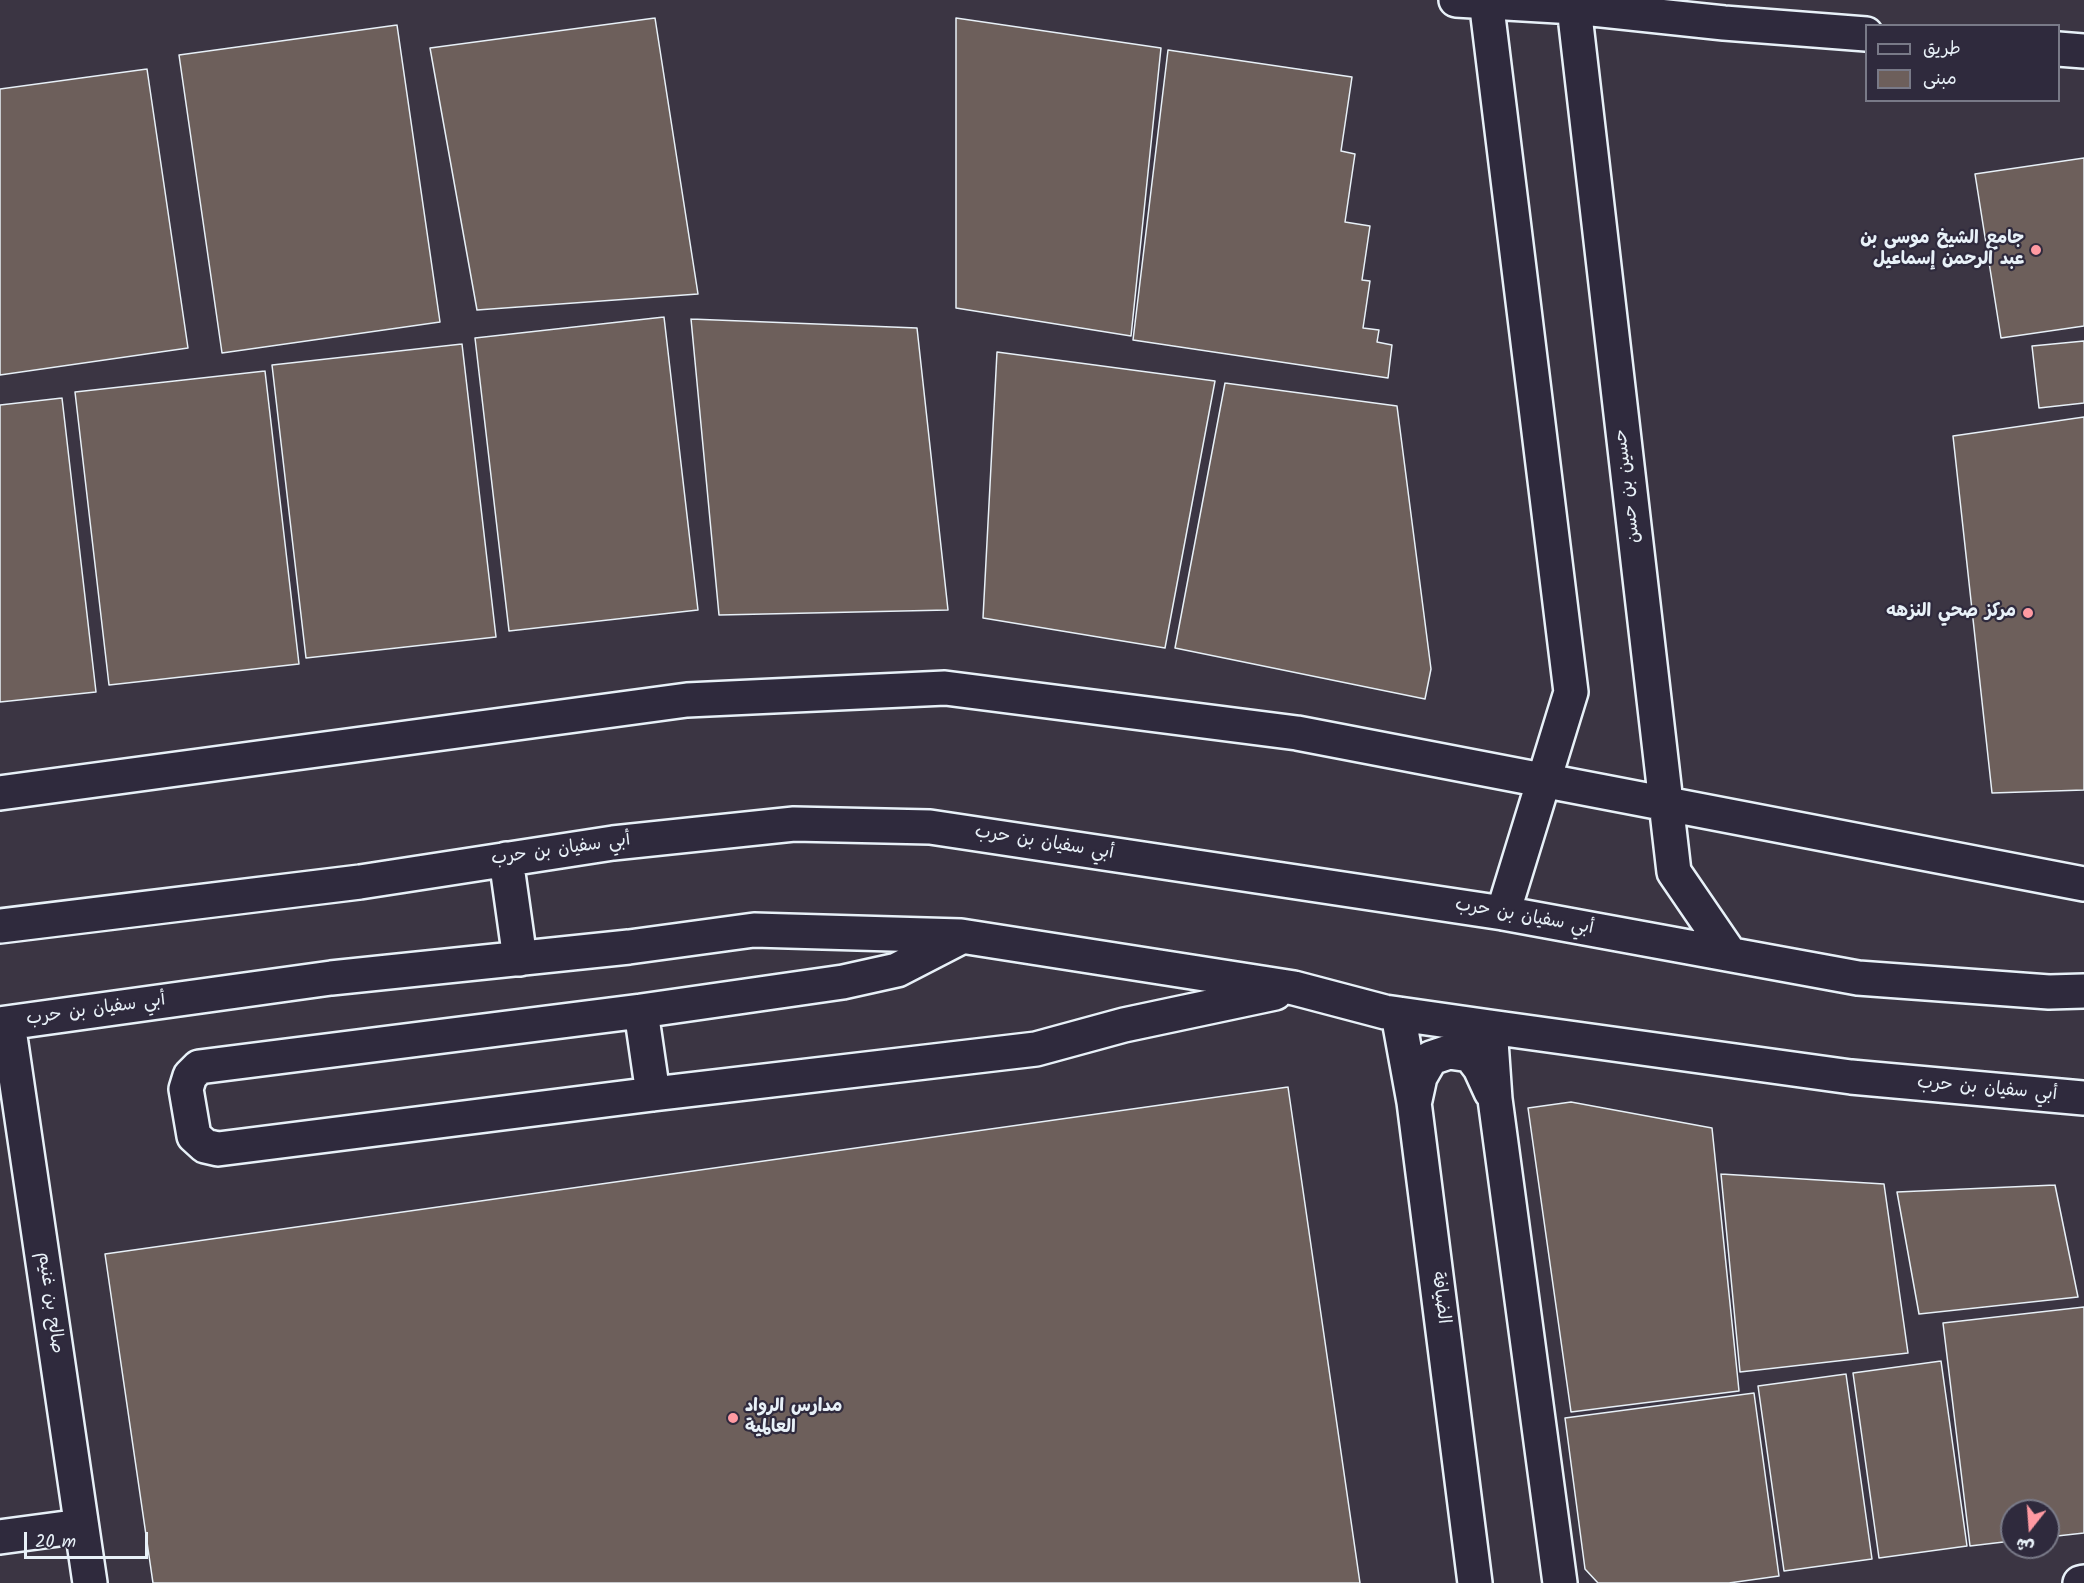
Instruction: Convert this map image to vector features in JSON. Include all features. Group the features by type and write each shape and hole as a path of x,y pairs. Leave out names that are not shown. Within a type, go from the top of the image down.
{"street":[{"path":"1503,913 1571,692 1476,1 1574,3 1724,23 1865,34"},
{"name":"حسين بن حسن","path":"1574,3 1674,872 1730,954"},
{"path":"2060,49 2084,51"},
{"path":"0,793 687,700 945,688 1297,733 2084,885"},
{"name":"أبي سفيان بن حرب","path":"0,926 360,882 613,843 794,824 930,827 1503,913 1858,978 2049,992 2084,991"},
{"path":"506,859 520,959"},
{"name":"أبي سفيان بن حرب","path":"4,1023 331,978 520,959 754,930 961,936 1294,988 1398,1014 1851,1077 2084,1098"},
{"path":"961,936 897,970 843,982 641,1011 199,1067 190,1076 186,1089 194,1136 205,1146 218,1149 653,1094 1036,1049 1124,1025 1294,988"},
{"path":"641,1011 653,1094"},
{"name":"الضيافة","path":"1398,1014 1414,1102 1475,1583"},
{"name":"صالح بن غنيم","path":"4,1023 90,1583"},
{"path":"1490,1027 1495,1099 1560,1583"},
{"path":"1414,1102 1420,1077 1431,1058 1449,1052 1470,1055 1480,1068 1495,1099"},
{"path":"0,1538 81,1526"}],"building":[{"path":"655,18 698,294 477,310 430,48"},
{"path":"956,18 1161,48 1131,336 956,308"},
{"path":"397,25 440,322 222,353 179,55"},
{"path":"1168,50 1352,77 1341,151 1355,154 1345,222 1370,226 1362,280 1370,281 1363,328 1379,330 1377,342 1392,345 1388,378 1133,340"},
{"path":"147,69 188,348 0,375 0,89"},
{"name":"جامع الشيخ موسى بن عبد الرحمن إسماعيل","path":"2084,158 2084,326 2001,338 1975,174"},
{"path":"664,317 698,610 509,631 475,338"},
{"path":"691,319 917,328 948,610 719,615"},
{"path":"2084,341 2084,403 2039,408 2032,346"},
{"path":"462,344 496,637 306,658 272,365"},
{"path":"997,352 1215,381 1165,648 983,618"},
{"path":"265,371 299,664 109,685 75,392"},
{"path":"1225,383 1397,406 1431,669 1425,699 1175,648"},
{"path":"62,398 96,692 0,702 0,405"},
{"name":"مركز صحي النزهه","path":"2084,417 2084,790 1992,793 1953,436"},
{"name":"مدارس الرواد العالمية","path":"1288,1087 1360,1583 153,1583 105,1254"},
{"path":"1571,1102 1712,1128 1739,1391 1571,1412 1528,1108"},
{"path":"1721,1174 1884,1184 1908,1353 1740,1372"},
{"path":"2055,1185 2078,1297 1919,1314 1897,1192"},
{"path":"2084,1307 2084,1533 2060,1536 2060,1499 2000,1499 2000,1542 1970,1546 1943,1323"},
{"path":"1941,1361 1967,1546 1879,1558 1853,1373"},
{"path":"1846,1374 1872,1559 1784,1571 1758,1386"},
{"path":"1754,1393 1779,1576 1729,1583 1598,1583 1585,1569 1565,1418"}],"place":[{"name":"جامع الشيخ موسى بن عبد الرحمن إسماعيل","path":"2036,250"},
{"name":"مركز صحي النزهه","path":"2028,613"},
{"name":"مدارس الرواد العالمية","path":"733,1418"}]}
